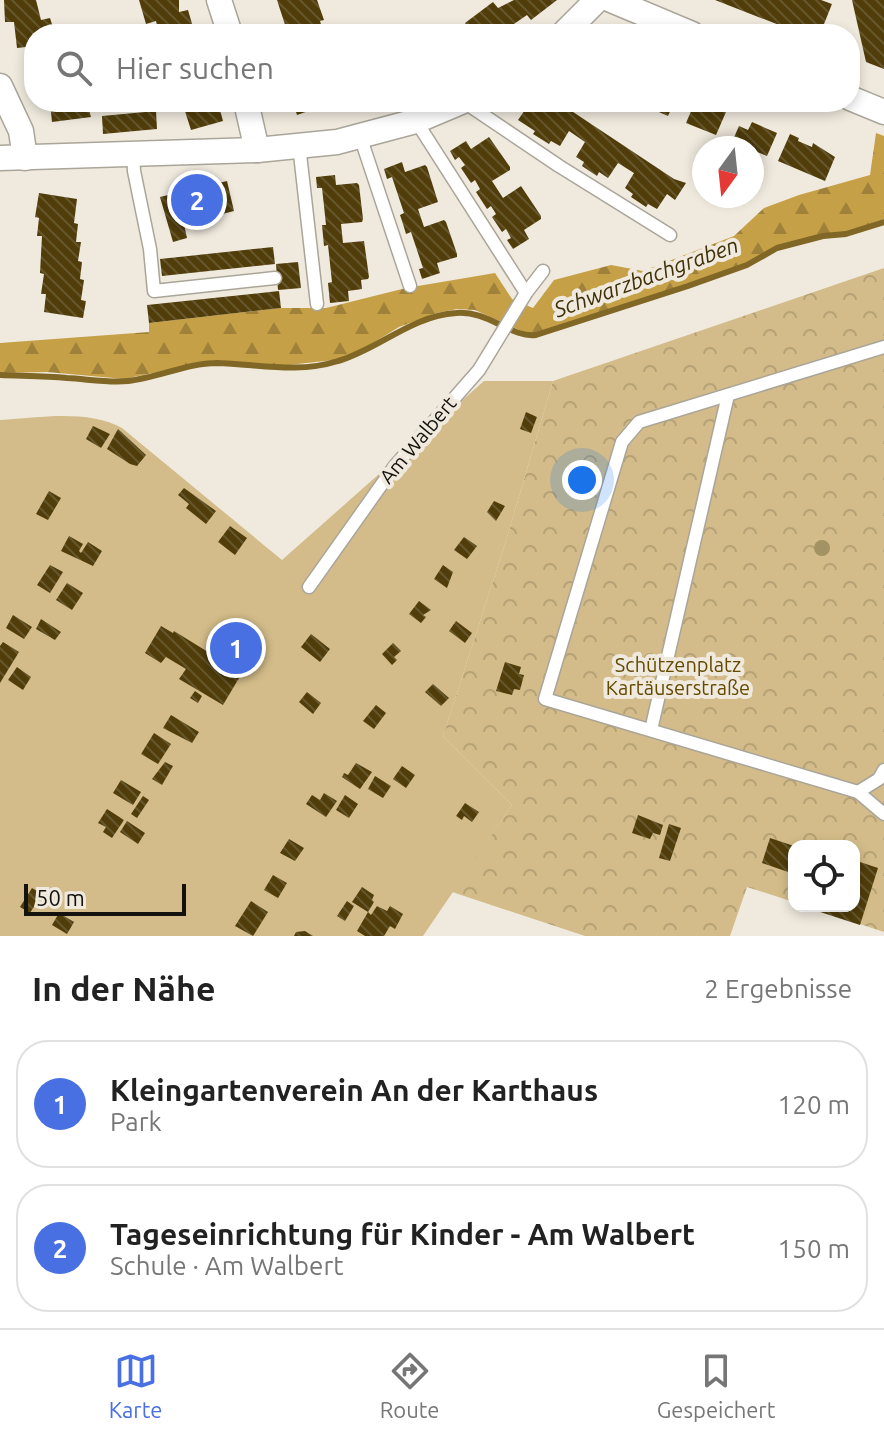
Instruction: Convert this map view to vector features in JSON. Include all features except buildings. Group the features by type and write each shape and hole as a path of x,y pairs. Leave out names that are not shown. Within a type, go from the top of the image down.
{"street":[{"path":"219,0 227,24"},
{"path":"573,24 597,0"},
{"path":"611,0 668,24"},
{"path":"0,86 21,131 25,158"},
{"path":"860,102 884,112"},
{"path":"248,112 257,150"},
{"path":"0,158 257,150 337,142 416,121 438,112"}],"lane":[{"path":"477,112 670,235"},
{"path":"416,121 522,299"},
{"path":"360,136 410,286"},
{"path":"299,145 317,304"},
{"path":"133,154 150,249 154,291 275,278"},
{"name":"Am Walbert","path":"309,587 422,431 479,370 522,299 543,271"},
{"path":"884,347 639,422 622,442 545,699 858,792 884,814"},
{"path":"651,730 728,395"},
{"path":"858,792 879,779 884,770"}],"green space":[{"path":"876,133 884,136 884,219 846,232 824,234 777,246 744,265 542,332 528,334 475,310 457,309 399,327 365,348 334,360 279,366 215,360 124,379 47,372 0,373 0,343 149,332 149,323 281,308 326,308 406,288 495,273 512,299 533,308 554,280 611,265 643,271 734,236 764,208 870,175"},
{"name":"Schützenplatz Kartäuserstraße","path":"884,268 884,932 823,912 860,912 860,840 788,840 788,900 747,887 730,936 585,936 452,892 512,805 443,736 553,381"},
{"path":"484,381 553,381 443,736 512,805 423,936 0,936 0,420 78,417 93,418 122,428 282,560"}],"waterway":[{"name":"Schwarzbachgraben","path":"0,375 120,381 217,363 278,367 323,365 353,356 424,320 456,313 468,313 517,332 536,335 747,265 777,248 823,236 846,234 884,222"}],"place":[{"name":"Tageseinrichtung für Kinder - Am Walbert","path":"197,200"},
{"name":"Kleingartenverein An der Karthaus","path":"236,648"}]}
